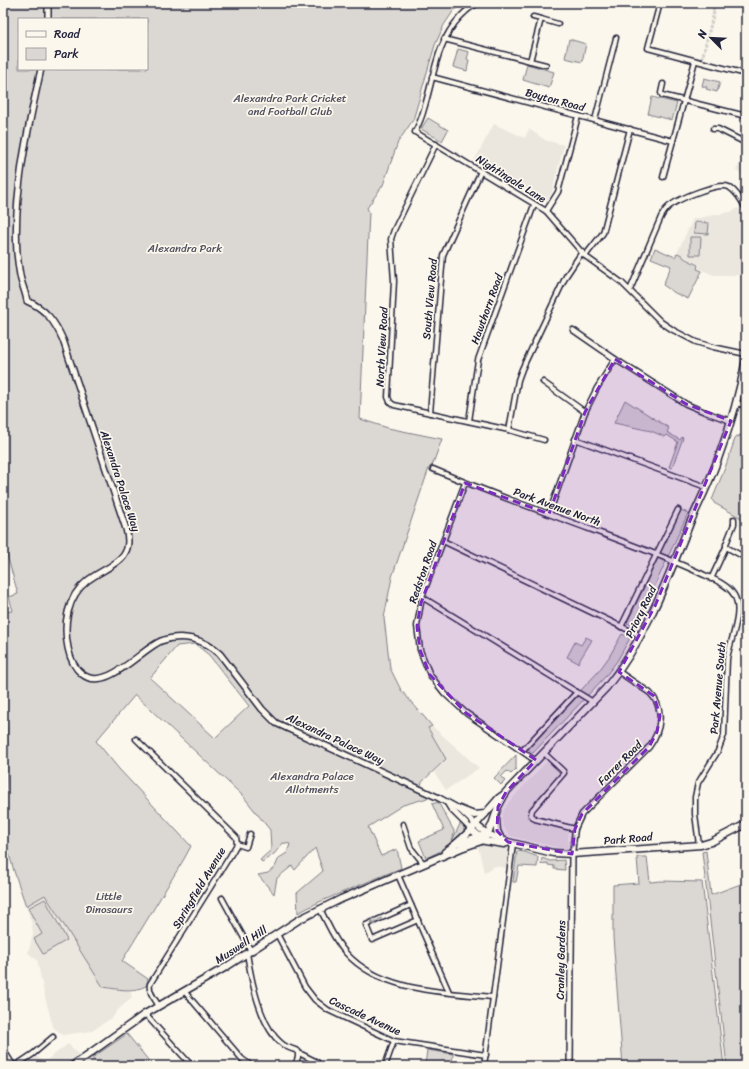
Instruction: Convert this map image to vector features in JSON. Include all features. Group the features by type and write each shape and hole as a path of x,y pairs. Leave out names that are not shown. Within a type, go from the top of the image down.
{"main road":[{"name":"Priory Road","path":"485,832 506,792 593,702 619,672 641,636 675,561 719,456 737,404 746,359"},
{"name":"Muswell Hill","path":"432,860 457,844 506,792"},
{"path":"459,809 474,815 485,814"},
{"path":"496,811 496,828 501,839"},
{"name":"Park Road","path":"474,827 479,832 485,832 511,843 553,852 572,854 699,845 711,842 746,824"},
{"path":"474,827 481,838"},
{"path":"457,844 481,838 485,832"},
{"name":"Muswell Hill","path":"72,1066 145,1014 249,952 300,919 481,838"},
{"name":"Park Road","path":"481,838 504,844 511,843"}],"street":[{"path":"48,3 48,18"},
{"path":"432,77 438,54 444,39 453,25 468,8 480,3"},
{"path":"660,3 648,48 746,74"},
{"path":"533,17 558,24"},
{"path":"530,60 541,19"},
{"path":"594,120 616,38"},
{"path":"444,39 546,65"},
{"path":"664,177 695,61"},
{"name":"Alexandra Palace Way","path":"41,70 28,130 20,188 17,253 21,280 27,301 41,308 51,317 63,340 129,541 123,557 118,562 87,582 75,595 71,602 65,634 72,662 84,676 89,678 101,678 115,672 162,641 181,638 200,641 214,648 220,654 266,714 276,723 427,792 459,809 474,827"},
{"name":"Boyton Road","path":"432,77 673,141"},
{"name":"Nightingale Lane","path":"432,77 422,117 415,132 546,212 585,256 621,282 661,322 696,342 746,354"},
{"path":"662,84 661,94 746,116"},
{"path":"546,212 558,192 578,116"},
{"path":"585,256 603,232 630,129"},
{"path":"713,129 718,129 746,144"},
{"name":"North View Road","path":"436,144 391,239 394,281 388,397 390,402 394,405 509,430 544,440"},
{"name":"South View Road","path":"430,413 443,255 481,172"},
{"path":"630,290 661,217 670,205 696,193 720,186 728,187 735,192 746,209"},
{"name":"Hawthorn Road","path":"468,422 478,360 534,205"},
{"path":"509,430 518,380 522,369 566,276 582,252"},
{"path":"573,330 615,359 686,404 732,421"},
{"path":"549,514 585,412 597,388 615,359"},
{"path":"543,382 585,412"},
{"path":"737,404 746,406"},
{"path":"575,439 706,487"},
{"name":"Park Avenue North","path":"433,469 675,561"},
{"name":"Redston Road","path":"465,482 422,597 417,626 420,650 430,675 445,694 466,713 536,761"},
{"name":"Priory Road","path":"621,627 678,510"},
{"path":"711,578 726,547 734,524 734,519"},
{"path":"443,541 641,636"},
{"path":"726,547 746,558"},
{"name":"Park Avenue South","path":"675,561 728,588 737,600 738,610 727,659 724,735 718,751 696,790 694,802 699,845"},
{"path":"422,597 593,702"},
{"name":"Farrer Road","path":"572,854 575,829 579,819 586,809 649,746 654,740 658,727 659,711 654,696 619,672"},
{"path":"522,751 578,692"},
{"name":"Springfield Avenue","path":"136,739 233,832 236,837 237,844 150,984 150,992 159,1006"},
{"path":"544,752 564,773 532,810 531,815 535,819 575,829"},
{"name":"Alexandra Palace Way","path":"448,804 451,809 474,827"},
{"path":"403,824 411,848 424,864"},
{"path":"237,844 246,847 250,834"},
{"path":"484,1066 512,852 511,843"},
{"name":"Cranley Gardens","path":"570,1066 572,854"},
{"path":"398,875 449,992"},
{"path":"222,898 249,952 253,986 266,1023 273,1035 282,1044 317,1062 315,1066"},
{"path":"411,905 366,925 372,940 418,920"},
{"path":"320,909 335,940 361,967 387,980 415,988 493,997"},
{"name":"Cascade Avenue","path":"277,934 305,987 315,1000 328,1010 394,1041 486,1055"},
{"path":"184,991 242,1059 252,1066"},
{"path":"145,1014 192,1066"},
{"path":"3,1050 14,1066 33,1054 53,1037"},
{"path":"386,1066 394,1041"},
{"path":"295,1066 299,1053"}],"highlighted area":[{"path":"615,359 686,404 731,421 655,606 619,672 654,696 660,716 657,732 649,747 582,814 575,829 572,854 508,842 497,831 498,807 506,792 536,760 466,713 430,675 420,650 417,626 421,603 465,483 549,514 585,412"}],"shaded area":[{"path":"494,124 525,138 529,129 545,140 564,145 552,192 547,200 542,202 474,161"},
{"path":"746,150 746,176 736,171"},
{"path":"739,208 746,221 746,261 741,275 713,275 698,268 700,265 677,253 693,219 730,212"},
{"path":"432,726 479,768 446,790 434,772 446,759 428,728"},
{"path":"549,759 561,772 561,775 532,808 529,813 529,817 534,822 568,830 568,849 511,836 503,826 502,819 504,810 509,802"},
{"path":"485,845 510,848 507,868 495,866 484,873 478,846"},
{"path":"45,894 103,987 130,991 132,997 117,1011 113,1017 92,1031 63,1035 53,1027 37,960 28,953 33,934 32,925 26,906"},
{"path":"68,1044 83,1058 88,1054 100,1066 15,1066 33,1054 44,1062"}],"green space":[{"name":"Alexandra Park","path":"3,3 464,3 454,10 444,25 435,45 413,120 398,142 383,185 367,208 369,212 360,419 388,428 442,439 432,466 429,468 392,577 384,618 390,668 401,690 432,726 428,728 446,759 422,782 419,792 431,797 403,805 368,827 381,856 397,849 401,868 319,902 298,913 297,893 323,871 315,848 295,870 292,866 277,878 274,894 258,875 268,873 275,867 279,858 287,853 290,844 283,843 274,854 262,862 260,860 271,850 270,830 243,796 135,695 96,741 119,769 191,846 122,961 148,979 146,986 130,990 103,987 45,895 26,906 7,847 4,824 8,745 6,692 3,670 3,612 13,611 9,597 18,594 7,555 6,541 3,542","holes":["195,644 209,655 249,706 215,738 150,678 177,646"]},
{"path":"569,39 586,44 582,62 565,58"},
{"path":"458,49 469,52 467,59 469,60 467,71 453,67"},
{"path":"527,64 554,72 549,88 523,80"},
{"path":"704,78 720,82 717,92 706,89 707,87 702,86"},
{"path":"652,97 677,103 672,120 648,114"},
{"path":"428,118 448,130 442,141 421,129"},
{"path":"695,222 709,223 708,234 694,233"},
{"path":"690,237 701,237 700,255 690,255"},
{"path":"655,248 675,257 677,253 680,254 684,258 698,265 697,269 702,271 688,299 663,285 671,266 651,258"},
{"path":"625,400 669,428 667,432 680,440 682,437 683,438 672,468 669,467 678,442 667,435 665,437 651,431 614,423"},
{"path":"739,435 746,437 746,525 741,518 714,503 712,500 736,436 739,437"},
{"path":"681,510 688,513 636,627 627,623"},
{"path":"622,634 630,638 617,661 605,677 533,753 527,748 598,672 609,657"},
{"path":"586,637 592,640 578,663 567,657 575,642 581,645"},
{"path":"516,755 516,769 511,774 507,771 501,777 505,781 501,785 494,778"},
{"path":"438,802 454,831 453,837 448,845 426,858 419,841 444,830 432,804"},
{"path":"461,822 464,826 464,833 450,845"},
{"path":"517,851 525,852 538,857 537,867 519,866 516,882 513,882"},
{"path":"706,851 711,895 746,882 746,1066 727,1066 702,852"},
{"path":"637,857 647,857 650,882 702,882 724,1066 623,1066 613,937 613,885 639,883"},
{"path":"542,858 550,861 564,860 565,870 554,869 554,866 548,865 548,863 541,864"},
{"path":"45,899 67,940 43,954 34,939 42,934 28,908"},
{"path":"127,1034 153,1066 100,1066 92,1058"},
{"path":"427,1050 453,1054 452,1066 421,1066 425,1065"}],"tunnel":[{"path":"701,63 714,12 713,3"}],"park label":[{"name":"Alexandra Park Cricket and Football Club","path":"290,104"},
{"name":"Alexandra Palace Allotments","path":"312,782"},
{"name":"Little Dinosaurs","path":"109,902"}]}
